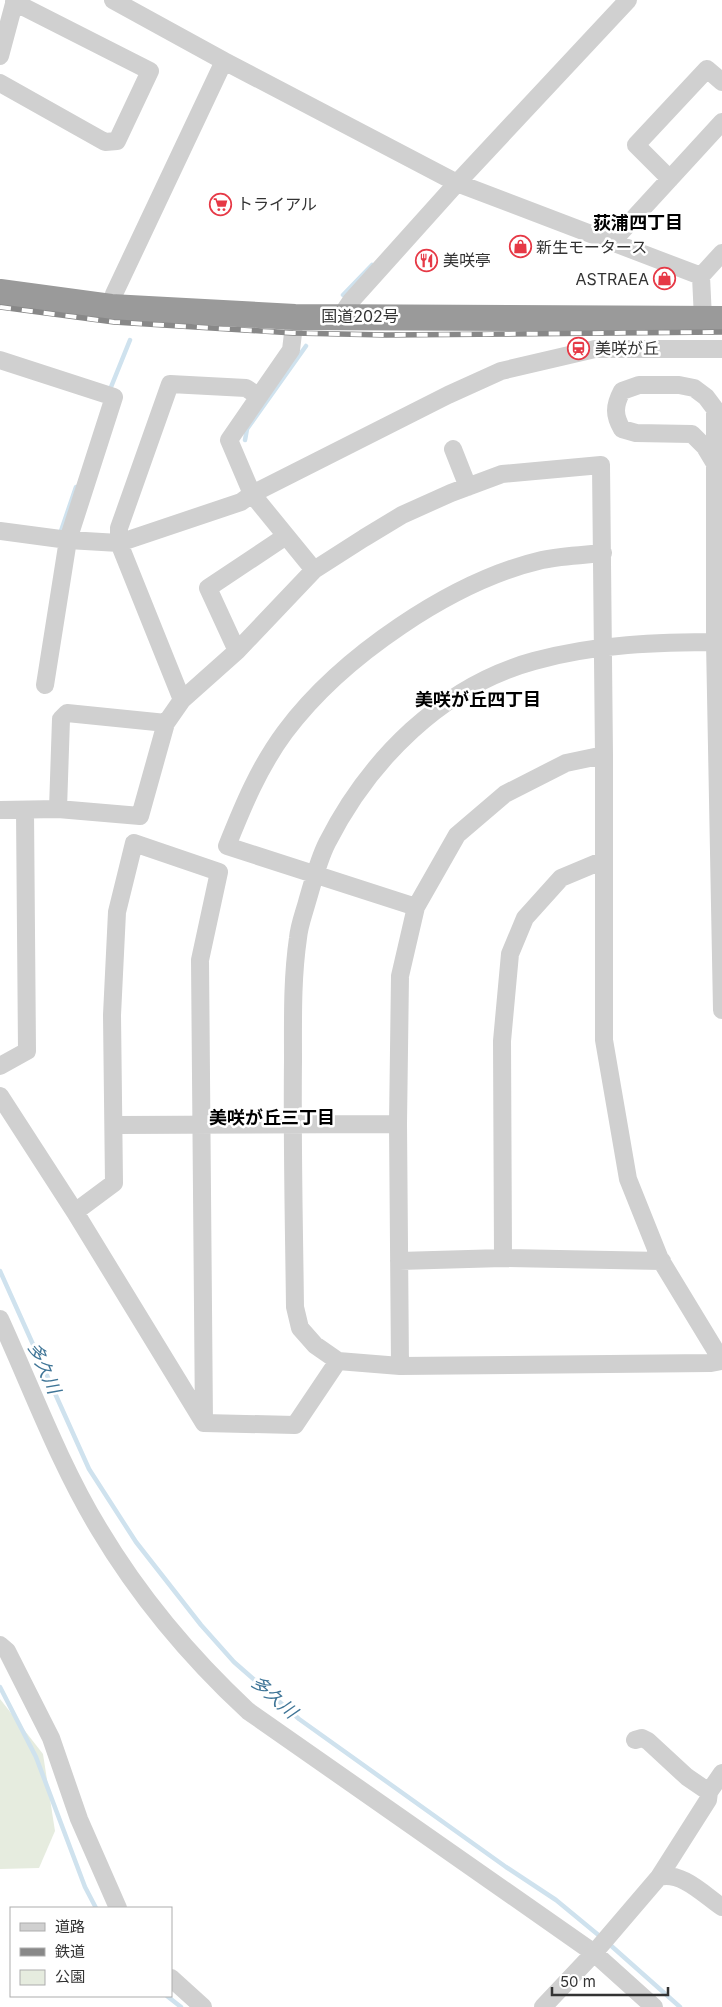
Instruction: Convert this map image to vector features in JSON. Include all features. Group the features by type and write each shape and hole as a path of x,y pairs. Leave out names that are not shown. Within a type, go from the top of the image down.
{"highway":[{"name":"国道202号","path":"0,292 111,307 295,316 712,319"}],"street":[{"path":"113,0 224,61 452,180 611,243 701,276"},
{"path":"342,316 351,301 452,180 594,26 628,0"},
{"path":"0,56 14,1 150,71 117,142 105,142 0,83"},
{"path":"111,307 114,294 224,61"},
{"path":"670,179 636,146 707,69 722,82"},
{"path":"611,243 722,122"},
{"path":"701,276 722,254"},
{"path":"701,276 712,319"},
{"path":"295,316 291,350 229,440 252,494 314,570"},
{"path":"0,531 68,540 119,543 241,502 252,494 431,403 501,371 595,349 722,349"},
{"path":"0,360 107,395 68,540 46,686"},
{"path":"182,700 119,543 119,528 170,384 246,388 258,396"},
{"path":"717,467 705,447 692,434 636,433 622,429 615,417 616,402 622,391 639,385 679,385 694,388 706,397 715,409 717,467 722,1010"},
{"path":"453,449 468,486"},
{"path":"0,810 58,809 140,816 166,723 182,700 237,651 314,570 402,515 468,486 502,474 601,465 604,646 604,1040 628,1179 662,1261 722,1361 710,1363 400,1366 338,1361 315,1345 300,1328 295,1307 292,1124 294,975 298,936 326,844 352,802 383,759 419,722 493,676 533,661 604,646 718,642"},
{"path":"237,651 208,588 286,536"},
{"path":"416,907 227,846 251,787 286,732 329,684 374,644 482,579 543,560 602,553"},
{"path":"58,809 61,719 67,712 166,723"},
{"path":"400,1366 398,1124 400,976 416,907 457,835 505,794 566,763 604,755"},
{"path":"0,1066 27,1051 25,811"},
{"path":"76,1212 114,1183 115,1125 112,1015 117,912 134,843 219,872 200,960 203,1124 204,1423"},
{"path":"503,1258 502,1041 510,954 525,918 561,878 604,860"},
{"path":"0,1096 76,1212 204,1423"},
{"path":"115,1125 398,1124"},
{"path":"400,1261 503,1258 662,1261"},
{"path":"0,1319 66,1469 99,1530 177,1637 212,1677 248,1711 596,1951 654,2007"},
{"path":"204,1423 295,1425 338,1361"},
{"path":"0,1645 7,1651 51,1738 79,1820 118,1907"},
{"path":"635,1740 642,1738 648,1741 688,1777 709,1792"},
{"path":"543,2007 596,1951 659,1877 708,1800 709,1792 722,1773"},
{"path":"659,1877 669,1874 680,1878 722,1907"},
{"path":"172,1979 203,2007"}],"green space":[{"path":"0,1699 43,1754 55,1831 39,1868 0,1869"}],"waterway":[{"path":"343,295 372,265"},
{"path":"109,392 130,340"},
{"path":"245,440 247,429 306,346"},
{"path":"61,531 76,487"},
{"name":"多久川","path":"0,1271 89,1469 136,1542 201,1625 234,1662 299,1719 506,1867 556,1900 602,1938"},
{"path":"0,1687 36,1757 85,1887 95,1907"},
{"name":"多久川","path":"608,1943 680,2007"},
{"path":"168,1997 181,2007"}],"railway":[{"path":"0,307 114,322 293,333 386,335 722,332"}],"place":[{"name":"トライアル","path":"221,204"},
{"name":"新生モータース","path":"520,247"},
{"name":"美咲亭","path":"427,260"},
{"name":"ASTRAEA","path":"665,279"},
{"name":"美咲が丘","path":"579,348"}],"district":[{"name":"荻浦四丁目","path":"638,223"},
{"name":"美咲が丘四丁目","path":"478,700"},
{"name":"美咲が丘三丁目","path":"272,1118"}]}
